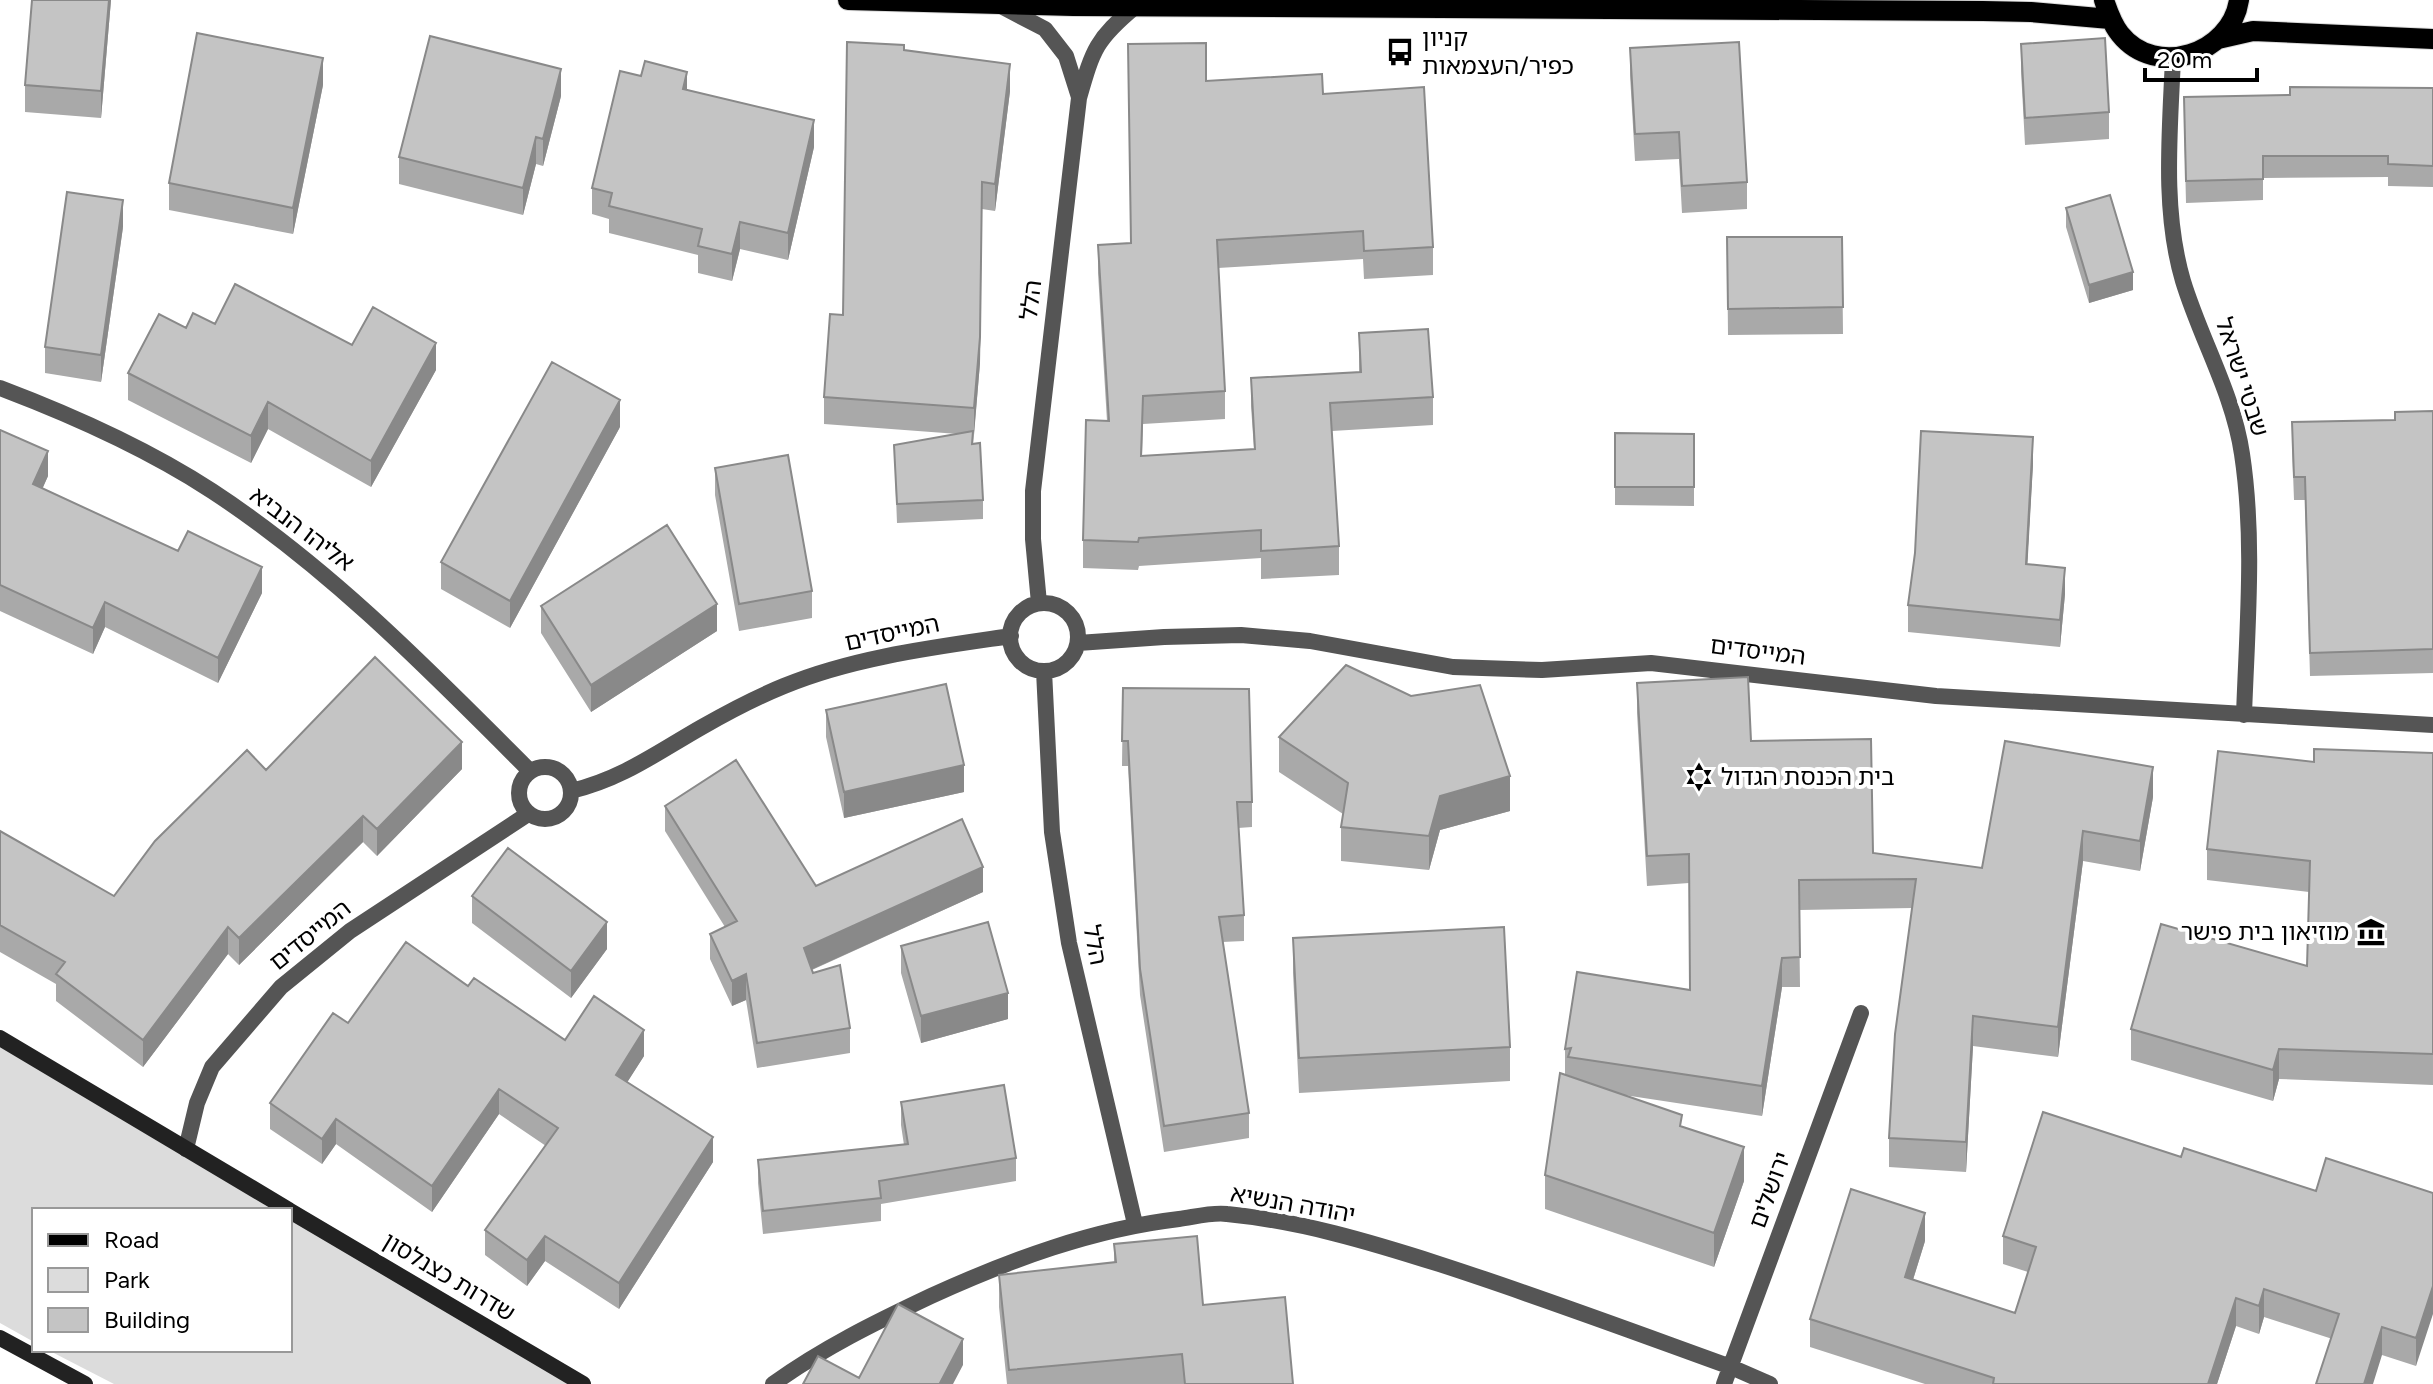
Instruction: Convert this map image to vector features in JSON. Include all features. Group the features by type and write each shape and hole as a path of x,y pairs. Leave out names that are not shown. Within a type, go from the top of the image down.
{"main road":[{"path":"848,0 1136,6 2107,9 2121,35 2136,48 2173,58 2195,54 2218,39 2229,27 2238,10 2239,0"},
{"path":"2218,39 2253,31 2433,39"}],"street":[{"name":"הלל","path":"996,4 1045,29 1066,56 1079,98"},
{"name":"הלל","path":"1039,603 1033,539 1033,491 1079,98 1092,53 1110,28 1136,6"},
{"name":"שבטי ישראל","path":"2173,58 2169,155 2172,230 2183,282 2225,387 2242,452 2249,535 2244,715"},
{"name":"אליהו הנביא","path":"0,388 60,411 134,446 223,499 341,589 423,663 530,771"},
{"path":"1039,603 1060,606 1068,613 1074,621 1078,643 1070,659 1062,666 1044,671 1035,670 1020,660 1011,645 1016,618 1030,606 1039,603"},
{"name":"המייסדים","path":"1078,643 1241,635 1310,641 1453,667 1542,670 1651,663 1936,696 2433,725"},
{"name":"המייסדים","path":"571,791 629,772 705,725 785,686 920,649 1011,636"},
{"name":"הלל","path":"1044,671 1052,832 1069,943 1135,1224"},
{"path":"549,767 568,779 571,791 570,803 558,816 542,820 528,814 519,793 523,779 530,771 549,767"},
{"name":"המייסדים","path":"186,1149 197,1103 212,1067 281,987 350,931 528,814"},
{"name":"ירושלים","path":"1724,1384 1861,1013"},
{"name":"שדרות כצנלסון","path":"0,1038 287,1208"},
{"name":"שדרות כצנלסון","path":"292,1211 583,1384"},
{"name":"יהודה הנשיא","path":"773,1384 833,1344 957,1284 1074,1241 1135,1224 1224,1213 1342,1234 1494,1282 1731,1367 1770,1384"},
{"path":"0,1338 78,1383"}],"green space":[{"path":"0,1043 278,1208 32,1208 32,1341 0,1323"},
{"path":"292,1216 573,1384 114,1384 52,1352 292,1352"}],"building":[{"path":"32,0 109,0 101,91 25,85"},
{"path":"197,33 323,58 293,208 169,183"},
{"path":"430,36 561,69 543,139 536,137 523,188 399,157"},
{"path":"2105,38 2109,112 2025,118 2021,44"},
{"path":"847,42 904,45 904,50 1010,64 995,184 982,182 980,337 974,408 824,397 830,314 843,315"},
{"path":"1739,42 1747,182 1682,186 1679,132 1635,134 1630,48"},
{"path":"1206,43 1206,81 1322,74 1323,94 1424,87 1433,247 1364,251 1363,231 1217,240 1225,391 1143,396 1141,456 1255,449 1251,378 1361,372 1359,333 1428,329 1433,397 1330,403 1339,546 1261,551 1261,530 1139,538 1138,542 1083,540 1086,420 1109,421 1098,245 1131,243 1128,44"},
{"path":"645,61 687,72 683,89 814,120 788,233 740,222 732,254 698,246 702,229 609,206 612,193 592,188 620,71 641,76"},
{"path":"2290,87 2433,88 2433,166 2388,164 2388,156 2263,156 2263,179 2186,181 2184,97 2290,95"},
{"path":"67,192 123,200 101,355 45,347"},
{"path":"2110,195 2133,272 2089,285 2066,208"},
{"path":"1727,237 1842,237 1843,307 1728,309"},
{"path":"235,284 352,345 373,307 436,343 371,461 268,402 251,436 128,373 159,314 186,328 193,313 215,324"},
{"path":"552,362 620,400 510,601 441,562"},
{"path":"2433,411 2433,649 2310,653 2305,477 2294,477 2292,422 2395,420 2395,412"},
{"path":"0,430 48,451 33,484 178,551 188,531 262,567 218,658 105,602 93,628 0,585"},
{"path":"973,431 972,444 980,443 983,500 897,504 894,445"},
{"path":"1921,431 2033,437 2026,564 2065,568 2060,620 1908,605 1915,553"},
{"path":"1615,433 1694,434 1694,487 1615,487"},
{"path":"788,455 812,591 739,604 715,468"},
{"path":"667,525 717,604 591,685 541,606"},
{"path":"375,657 462,742 377,829 363,816 239,938 228,927 143,1040 56,974 65,962 0,925 0,831 114,896 155,841 247,750 266,770"},
{"path":"1346,665 1411,696 1480,685 1510,776 1440,796 1429,836 1341,827 1348,783 1279,737"},
{"path":"1748,677 1751,741 1871,739 1873,853 1982,868 2005,741 2153,767 2140,841 2083,831 2058,1027 1973,1016 1966,1142 1889,1138 1895,1034 1916,879 1799,880 1800,957 1782,958 1762,1086 1568,1057 1571,1048 1565,1049 1577,972 1690,990 1689,854 1647,856 1637,683"},
{"path":"946,684 964,765 844,792 826,710"},
{"path":"1123,688 1249,689 1252,802 1237,802 1244,915 1219,917 1249,1113 1164,1126 1140,969 1128,741 1122,741"},
{"path":"2314,749 2433,753 2433,1054 2279,1049 2273,1070 2131,1029 2161,924 2307,966 2310,861 2207,849 2218,751 2314,762"},
{"path":"736,760 816,886 962,819 983,867 804,948 813,973 840,965 850,1028 757,1043 746,974 732,981 710,934 737,921 665,806"},
{"path":"508,848 607,922 571,971 472,896"},
{"path":"988,922 1008,993 921,1016 901,946"},
{"path":"1504,927 1510,1047 1299,1058 1293,938"},
{"path":"406,942 468,986 474,978 565,1040 594,996 644,1030 616,1075 713,1137 619,1283 545,1236 527,1260 485,1230 558,1128 499,1089 432,1186 336,1119 322,1139 270,1103 333,1013 348,1023"},
{"path":"1560,1073 1682,1115 1680,1126 1744,1147 1714,1233 1545,1175"},
{"path":"1004,1085 1016,1158 879,1181 881,1198 763,1211 758,1160 908,1144 901,1102"},
{"path":"2043,1112 2181,1157 2184,1148 2316,1191 2326,1158 2433,1193 2433,1286 2416,1338 2382,1327 2364,1384 2316,1384 2339,1314 2264,1289 2259,1306 2236,1298 2208,1384 1993,1384 1994,1378 1810,1319 1851,1189 1925,1213 1905,1277 2015,1313 2036,1247 2003,1236"},
{"path":"1197,1236 1203,1305 1285,1297 1293,1384 1185,1384 1182,1354 1009,1370 999,1275 1116,1262 1114,1244"},
{"path":"898,1304 963,1339 942,1384 803,1384 818,1356 859,1378"}],"place":[{"name":"קניון כפיר/העצמאות","path":"1400,52"},
{"name":"בית הכנסת הגדול","path":"1699,777"},
{"name":"מוזיאון בית פישר","path":"2371,932"}]}
